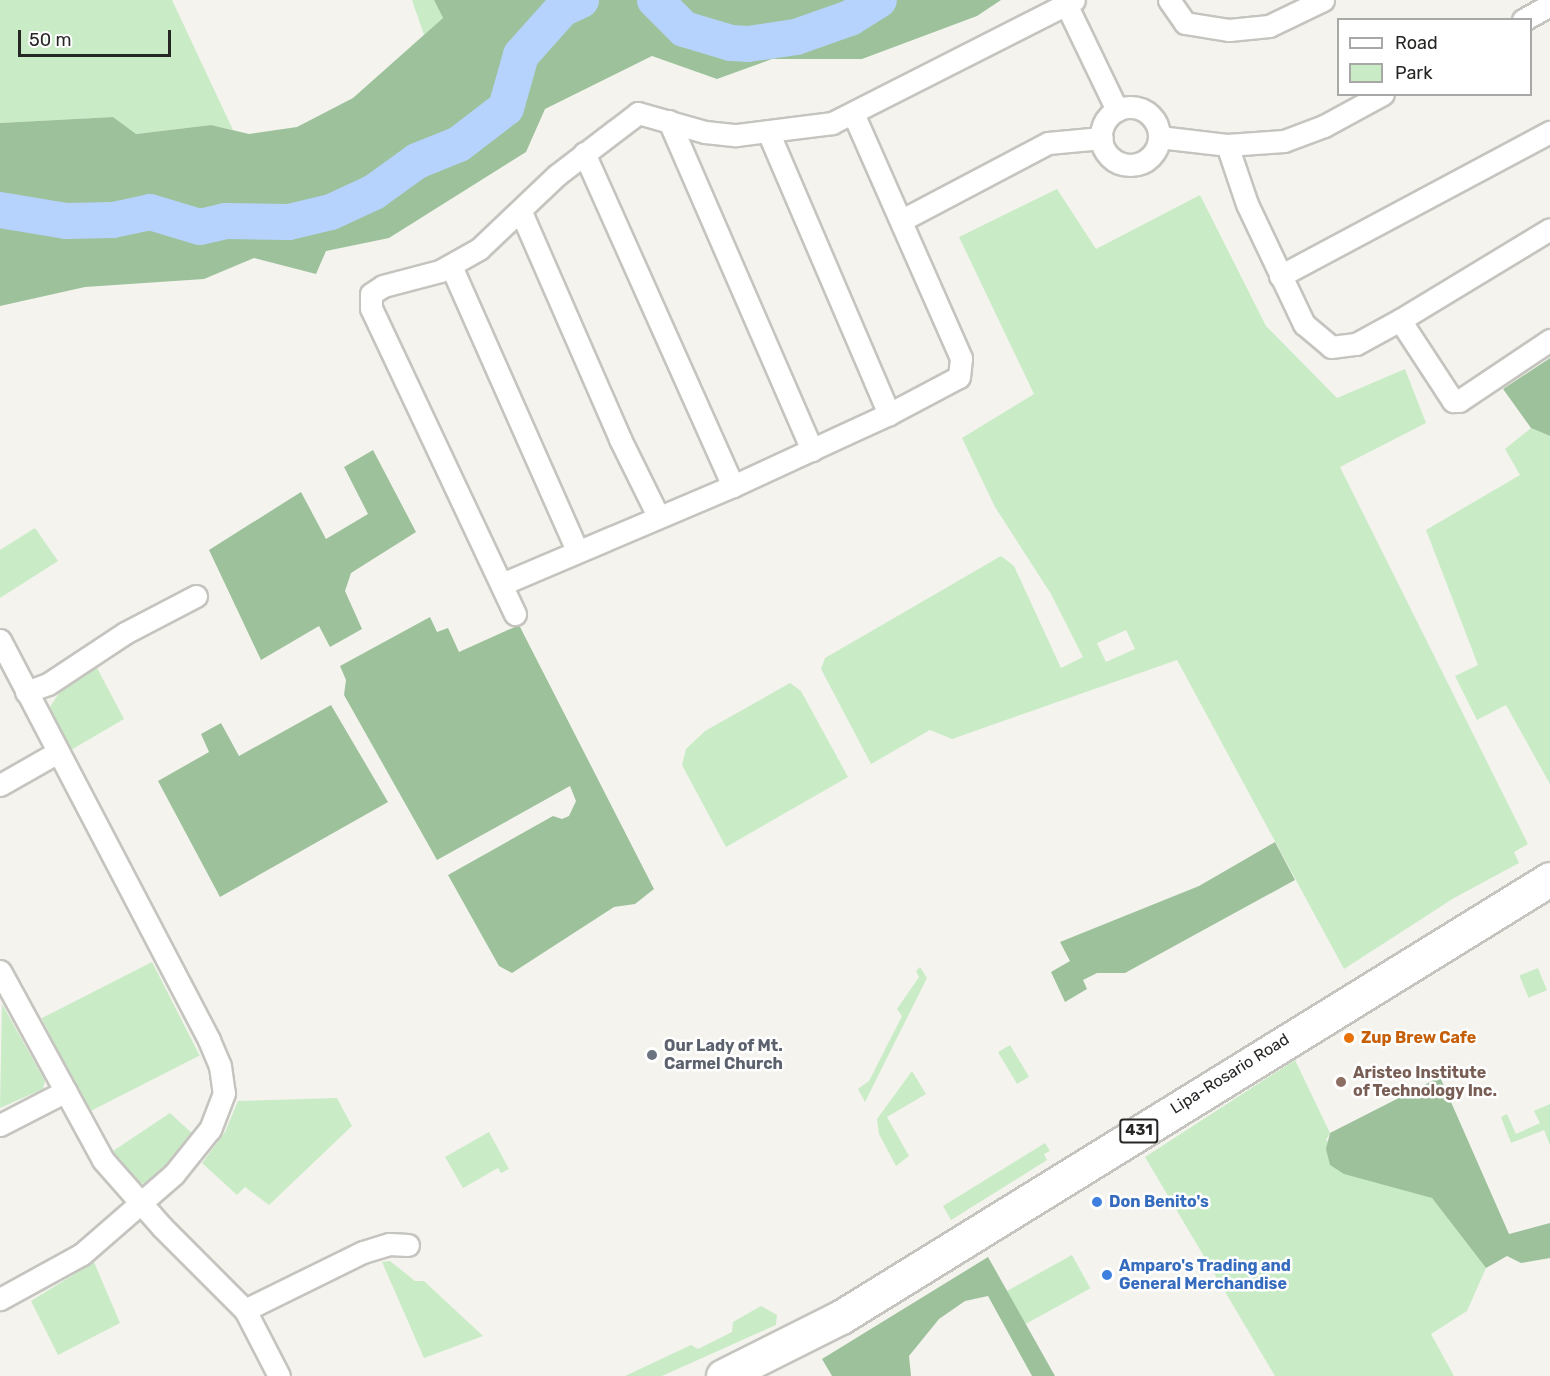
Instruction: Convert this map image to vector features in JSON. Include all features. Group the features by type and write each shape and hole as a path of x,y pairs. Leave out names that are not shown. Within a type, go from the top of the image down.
{"main road":[{"name":"Lipa-Rosario Road","path":"723,1376 841,1317 1550,879"}],"street":[{"path":"1169,0 1185,23 1229,30 1269,26 1323,0"},
{"path":"515,614 371,308 371,294 383,286 452,266 479,249 521,212 535,195 584,153 638,113 705,132 769,134 832,123 854,115 1070,2 1117,110"},
{"path":"1525,12 1550,5"},
{"path":"1159,137 1227,145 1301,137 1379,96"},
{"path":"1134,107 1149,114 1159,137 1152,155 1136,164 1126,164 1109,155 1102,138 1105,122 1117,110 1134,107"},
{"path":"502,584 577,550 734,486 889,414 953,382 963,372 961,358 854,115"},
{"path":"669,121 812,450"},
{"path":"1280,276 1550,132"},
{"path":"769,134 889,414"},
{"path":"902,220 1048,143 1102,138"},
{"path":"1227,145 1235,175 1304,324 1331,347 1356,344 1550,229"},
{"path":"584,153 734,486"},
{"path":"521,212 620,439 658,516"},
{"path":"452,266 577,550"},
{"path":"1400,320 1453,401 1459,401 1550,340"},
{"path":"26,692 48,684 124,633 196,596"},
{"path":"0,640 56,753 190,1002 224,1081 218,1116 199,1147 82,1254 0,1299"},
{"path":"0,784 56,753"},
{"path":"0,971 103,1160 140,1203 245,1310 279,1376"},
{"path":"0,1125 66,1091"},
{"path":"245,1310 363,1252 389,1244 408,1245"}],"green space":[{"path":"0,0 172,0 233,130 211,125 135,134 113,117 0,123"},
{"path":"412,0 434,0 443,18 424,35"},
{"path":"434,0 1001,0 977,16 862,59 772,59 717,79 652,56 545,109 526,152 389,238 326,251 316,274 254,258 204,279 85,287 0,306 0,123 113,117 136,134 211,125 249,134 297,127 353,98 443,18"},
{"path":"1057,189 1096,249 1200,195 1266,326 1337,398 1405,369 1426,423 1340,467 1528,844 1514,852 1519,863 1454,898 1344,969 1177,660 952,739 930,730 871,764 821,669 825,658 1001,556 1014,566 1061,668 1083,657 1051,594 995,507 962,438 1034,394 959,237","holes":["1126,630 1135,649 1106,662 1097,643"]},
{"path":"1550,358 1550,436 1531,428 1503,389"},
{"path":"1531,428 1550,436 1550,784 1506,705 1477,720 1455,676 1478,665 1426,530 1520,475 1505,449"},
{"path":"373,450 416,532 351,573 345,591 362,629 330,647 319,626 261,660 209,550 301,492 326,539 368,514 344,467"},
{"path":"35,528 58,561 0,598 0,550"},
{"path":"430,617 437,632 448,628 459,652 519,625 654,889 635,904 614,907 512,973 499,966 448,875 553,816 562,819 569,816 576,801 570,786 437,860 344,695 346,680 340,666"},
{"path":"96,666 124,719 71,750 50,707 61,690"},
{"path":"790,683 801,691 848,777 726,847 682,765 686,749 705,731"},
{"path":"331,705 388,802 220,897 158,781 209,752 201,734 221,723 239,756"},
{"path":"1275,842 1295,880 1125,973 1097,973 1083,980 1087,989 1065,1002 1051,972 1070,961 1060,942 1199,886"},
{"path":"152,962 200,1056 89,1112 42,1018"},
{"path":"920,967 927,978 865,1102 858,1089 869,1081 902,1016 897,1009 919,977 916,971"},
{"path":"1538,968 1547,990 1528,998 1519,975"},
{"path":"2,1004 45,1081 43,1089 0,1108"},
{"path":"1010,1045 1029,1077 1017,1084 998,1052"},
{"path":"1295,1060 1330,1133 1326,1140 1396,1186 1432,1198 1486,1268 1467,1311 1431,1334 1454,1376 1275,1376 1145,1157"},
{"path":"912,1071 926,1094 887,1117 909,1156 896,1166 879,1134 877,1119"},
{"path":"1440,1077 1509,1234 1550,1223 1550,1258 1521,1263 1507,1256 1486,1268 1432,1198 1344,1174 1330,1165 1326,1149 1330,1133"},
{"path":"337,1098 352,1126 269,1205 245,1187 237,1195 202,1163 225,1132 238,1101"},
{"path":"1550,1104 1550,1145 1544,1130 1511,1143 1501,1117 1507,1114 1516,1134 1540,1123 1534,1111"},
{"path":"170,1113 195,1136 146,1184 135,1182 113,1151"},
{"path":"489,1132 509,1169 501,1173 498,1168 463,1188 445,1157"},
{"path":"1045,1143 1050,1151 1044,1154 1047,1160 951,1220 943,1206"},
{"path":"1072,1255 1090,1288 1025,1325 1006,1291"},
{"path":"988,1257 1055,1376 1032,1376 988,1296 965,1301 939,1319 909,1356 911,1376 832,1376 822,1359"},
{"path":"390,1261 415,1281 424,1281 483,1336 424,1358 382,1262"},
{"path":"94,1262 120,1323 58,1355 31,1301"},
{"path":"761,1306 777,1315 776,1325 662,1376 625,1376 691,1345 698,1349 732,1332 733,1322"}],"waterway":[{"path":"0,210 66,221 113,220 150,212 200,227 225,221 289,222 331,212 374,192 417,161 459,144 506,108 521,55 562,9 581,0"},
{"path":"655,0 684,29 731,43 748,44 796,37 850,18 879,0"}],"place":[{"name":"Zup Brew Cafe","path":"1349,1038"},
{"name":"Our Lady of Mt. Carmel Church","path":"652,1055"},
{"name":"Aristeo Institute of Technology Inc.","path":"1341,1082"},
{"name":"Don Benito's","path":"1097,1202"},
{"name":"Amparo's Trading and General Merchandise","path":"1107,1275"}]}
